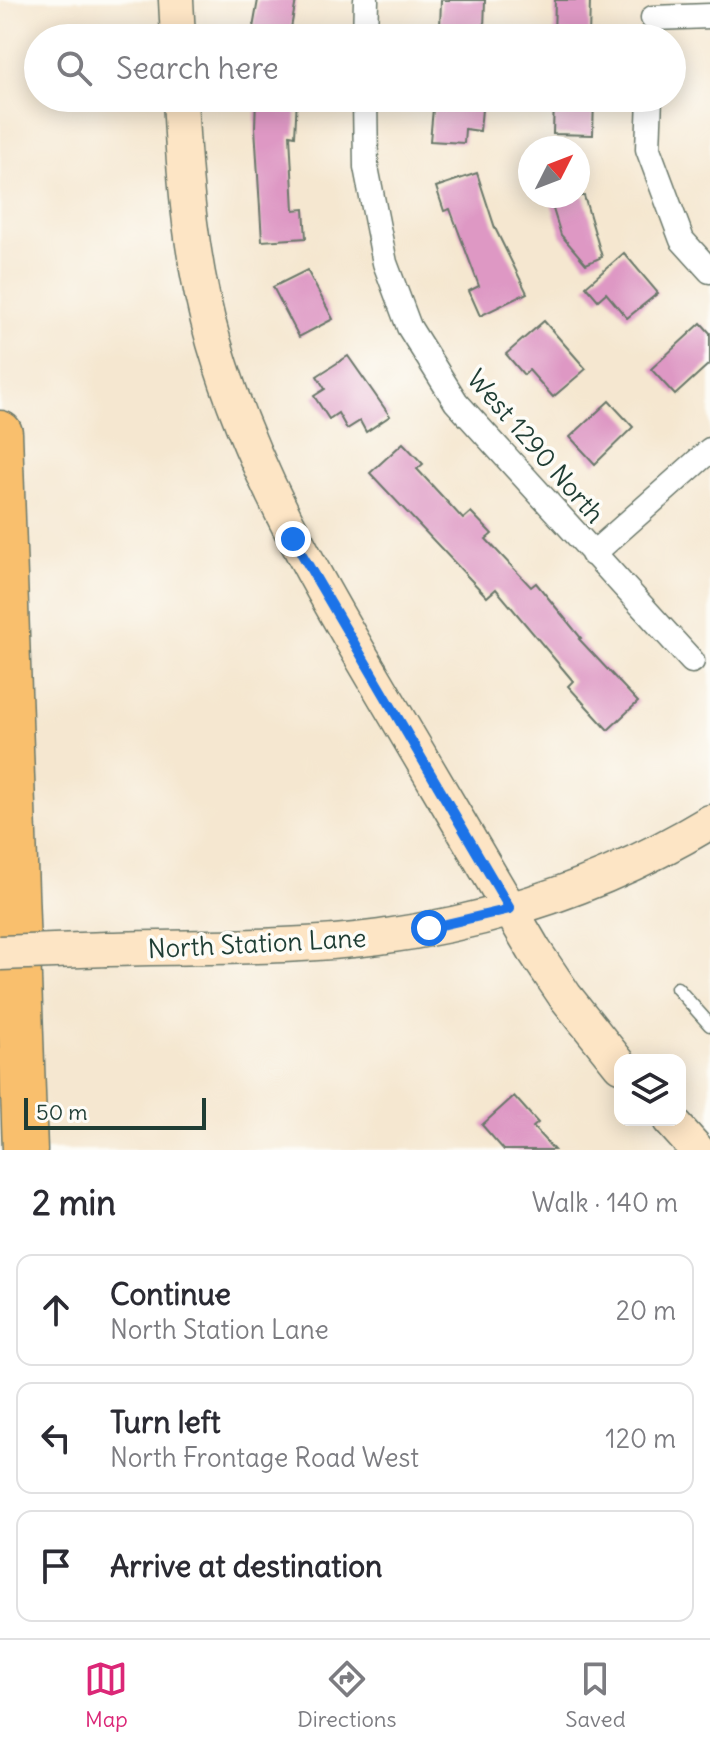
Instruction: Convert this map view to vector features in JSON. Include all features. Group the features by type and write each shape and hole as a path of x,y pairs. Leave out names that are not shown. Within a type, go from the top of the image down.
{"highway":[{"path":"0,433 25,1150"}],"street":[{"path":"176,0 177,24"},
{"path":"365,24 366,0"},
{"path":"653,19 710,16"},
{"path":"181,112 186,186 201,291 222,368 270,491 306,563 510,909 565,996 614,1057"},
{"name":"West 1290 North","path":"365,112 366,167 385,263 409,327 456,402 692,661"},
{"path":"649,112 648,149 682,240 710,271"},
{"path":"593,554 710,450"},
{"name":"North Station Lane","path":"0,953 358,939 429,928 569,892 609,875 710,822"},
{"path":"675,1126 697,1150"}],"lane":[{"path":"677,988 710,1025"}],"building":[{"path":"258,0 296,0 292,24 254,24"},
{"path":"441,0 485,0 484,24 440,24"},
{"path":"555,0 590,0 589,24 554,24"},
{"path":"256,112 296,112 295,136 290,135 294,210 304,209 306,238 262,241"},
{"path":"433,112 482,112 480,131 465,129 464,143 430,141"},
{"path":"554,112 594,112 593,135 553,134"},
{"path":"477,173 495,228 527,293 480,316 469,291 479,286 450,209 444,211 436,187"},
{"path":"553,208 588,208 602,257 586,264 561,235"},
{"path":"624,253 658,293 627,318 606,293 598,300 586,286"},
{"path":"307,270 333,319 299,337 273,287"},
{"path":"544,321 586,369 553,397 529,370 524,375 506,354"},
{"path":"701,323 710,333 710,363 675,395 651,369"},
{"path":"348,356 390,416 366,432 360,421 347,429 338,413 329,419 314,396 325,389 317,376"},
{"path":"609,401 633,427 595,464 570,437"},
{"path":"403,443 423,464 417,469 463,519 471,512 492,534 486,539 531,587 536,583 579,639 638,702 608,730 568,686 573,681 496,589 487,597 370,473"},
{"path":"514,1096 538,1123 533,1127 554,1150 504,1150 482,1125"}],"route":[{"path":"293,539 510,909 429,928"}]}
